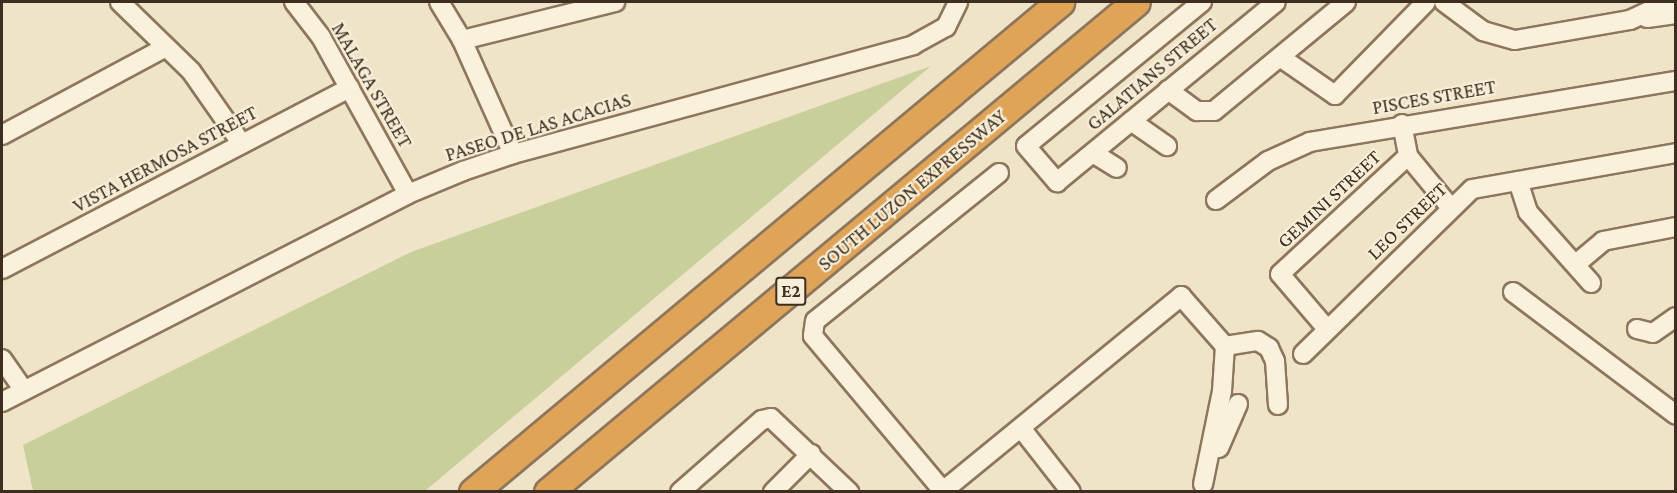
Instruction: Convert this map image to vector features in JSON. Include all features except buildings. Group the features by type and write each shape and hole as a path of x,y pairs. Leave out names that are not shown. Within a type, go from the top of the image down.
{"highway":[{"path":"1018,36 1045,2"},
{"name":"E2","path":"473,492 1060,2"},
{"name":"SOUTH LUZON EXPRESSWAY","path":"549,492 1136,2"}],"street":[{"path":"120,2 166,46 211,95 242,144"},
{"name":"MALAGA STREET","path":"294,2 350,88 408,194"},
{"path":"439,2 462,40 513,154"},
{"path":"462,40 615,2"},
{"name":"PASEO DE LAS ACACIAS","path":"2,402 408,194 513,154 914,45 946,27 958,2"},
{"name":"GALATIANS STREET","path":"1202,2 1026,146 1057,182 1276,2"},
{"path":"1168,90 1197,111 1214,111 1346,2"},
{"path":"1280,57 1335,95 1426,2"},
{"path":"1444,2 1483,31 1515,40 1676,14"},
{"path":"1630,20 1668,2"},
{"path":"2,135 166,46"},
{"name":"PISCES STREET","path":"1216,200 1237,182 1287,151 1310,142 1402,124 1676,81"},
{"name":"VISTA HERMOSA STREET","path":"2,270 350,88"},
{"path":"1131,121 1167,146"},
{"path":"1402,124 1408,156 1451,208"},
{"path":"1093,153 1117,168"},
{"name":"LEO STREET","path":"1303,354 1472,189 1676,153"},
{"name":"GEMINI STREET","path":"1327,329 1280,274 1408,156"},
{"path":"999,173 814,321 813,336 944,491 1181,296 1225,346 1222,391 1203,488"},
{"path":"1518,181 1527,212 1591,283"},
{"path":"1576,264 1603,241 1676,227"},
{"path":"1513,292 1676,416"},
{"path":"1637,329 1653,333 1676,317"},
{"path":"1225,346 1258,340 1269,348 1275,361 1278,405"},
{"path":"2,359 24,390"},
{"path":"1203,488 1238,404"},
{"path":"680,492 762,420 771,418 812,454 849,492"},
{"path":"1021,428 1071,492"},
{"path":"773,492 812,454"}],"green space":[{"path":"931,66 425,491 33,491 23,445 411,252"}]}
